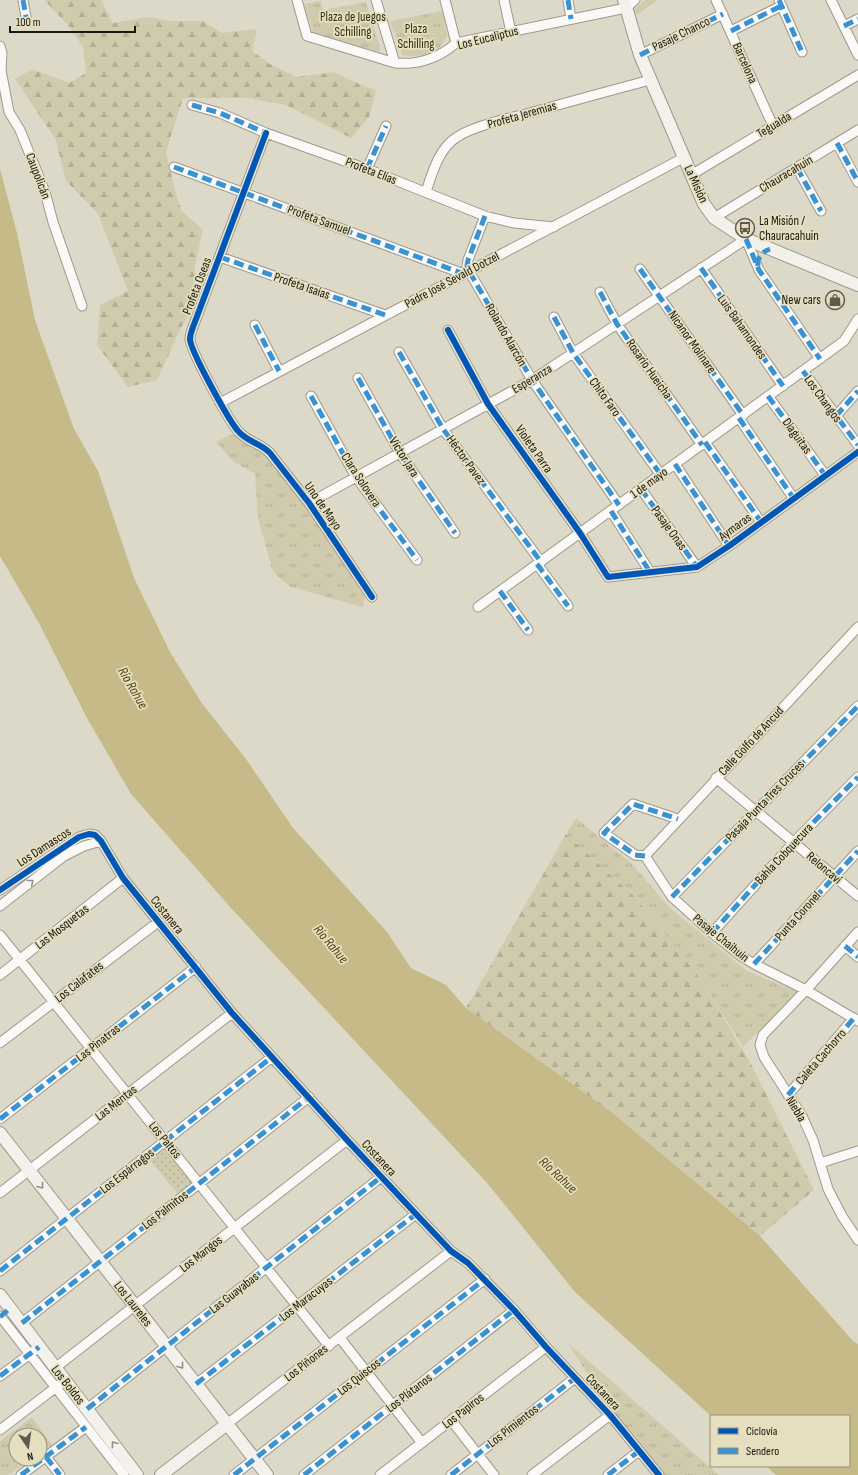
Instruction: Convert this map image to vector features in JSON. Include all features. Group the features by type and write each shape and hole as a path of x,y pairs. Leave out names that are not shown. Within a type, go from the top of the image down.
{"street":[{"path":"23,0 26,17"},
{"name":"Los Eucaliptus","path":"297,0 307,36 395,63 411,64 443,54 456,43 571,19 628,3"},
{"path":"376,0 395,63"},
{"path":"445,0 456,43"},
{"path":"504,0 511,32"},
{"path":"568,0 571,19"},
{"name":"Barcelona","path":"716,0 773,126"},
{"path":"831,0 858,55"},
{"name":"La Misión","path":"628,3 640,55 683,158 704,204 714,218 746,239 858,285"},
{"path":"780,3 802,52"},
{"name":"Pasaje Chanco","path":"731,31 780,3"},
{"name":"Pasaje Chanco","path":"640,55 723,14"},
{"path":"844,26 858,19"},
{"name":"Caupolicán","path":"0,46 2,53 1,70 9,112 20,130 45,192 53,222 82,306"},
{"name":"Tegualda","path":"691,175 858,75"},
{"name":"Profeta Jeremías","path":"426,192 437,161 447,145 456,137 474,129 650,80"},
{"name":"Profeta Elías","path":"192,104 220,112 266,133 366,169 485,216 514,223 554,227"},
{"path":"366,169 386,126"},
{"name":"Chauracahuin","path":"714,218 858,130"},
{"name":"Profeta Oseas","path":"246,438 239,432 220,403 198,359 190,339 193,327 266,133"},
{"path":"837,143 858,182"},
{"name":"Padre José Sevald Dotzel","path":"220,403 683,158"},
{"name":"Profeta Samuel","path":"174,167 466,272"},
{"path":"796,168 821,211"},
{"path":"466,272 468,260 485,216"},
{"path":"746,239 759,270 820,359"},
{"name":"Esperanza","path":"309,503 532,380 746,239"},
{"path":"759,270 758,258 762,252 770,249"},
{"name":"Profeta Isaías","path":"220,257 385,315"},
{"name":"Luis Bahamondes","path":"701,268 783,386"},
{"name":"Nicanor Molinare","path":"640,269 741,416 794,499"},
{"name":"Rolando Alarcón","path":"466,272 532,380 615,508 650,572"},
{"name":"Rosario Hueicha","path":"600,292 618,324 760,522"},
{"name":"Chito Faro","path":"554,317 573,352 661,475"},
{"name":"1 de mayo","path":"478,607 844,341 858,320"},
{"path":"255,325 279,371"},
{"name":"Violeta Parra","path":"448,330 488,404 580,533 608,577"},
{"name":"Héctor Pavez","path":"399,352 443,429 568,606"},
{"name":"Los Changos","path":"803,371 858,445"},
{"name":"Víctor Jara","path":"358,378 400,453 455,533"},
{"path":"836,416 858,392"},
{"name":"Clara Solovera","path":"311,396 356,477 417,560"},
{"name":"Diaguitas","path":"768,396 825,475"},
{"name":"Uno de Mayo","path":"246,438 263,447 270,453 309,503 372,597"},
{"name":"Aymaras","path":"608,577 697,567 729,546 858,452"},
{"path":"675,464 729,546"},
{"name":"Pasaje Onas","path":"641,489 697,567"},
{"path":"500,591 528,630"},
{"name":"Calle Golfo de Ancud","path":"645,856 716,778 858,628"},
{"name":"Pasaja Punta Tres Cruces","path":"672,897 858,706"},
{"name":"BahÍa Cobquecura","path":"712,933 793,843 858,777"},
{"name":"Reloncaví","path":"716,778 858,896"},
{"path":"645,856 635,855 604,833 633,804 678,819"},
{"name":"Los Damascos","path":"0,890 79,837 89,834 96,835 101,841 84,846 64,856 0,906"},
{"name":"Costanera","path":"101,841 123,878 232,1013 381,1177 451,1251 468,1263 514,1310 546,1347 610,1415 659,1475"},
{"name":"Punta Coronel","path":"754,964 858,851"},
{"name":"Pasaje Chaihuín","path":"645,856 672,897 712,933 754,964 806,990 856,1020"},
{"name":"Las Mosquetas","path":"0,975 123,878"},
{"name":"Los Calafates","path":"0,1043 158,922"},
{"name":"Niebla","path":"858,932 806,990 763,1034 760,1046 764,1057 802,1116 813,1140 828,1189 842,1216 858,1240"},
{"name":"Los Paltos","path":"0,935 329,1346"},
{"path":"845,946 858,957"},
{"name":"Las Pinatras","path":"0,1118 196,967"},
{"name":"Las Mentas","path":"0,1193 232,1013"},
{"name":"Caleta Cachorro","path":"788,1095 856,1020"},
{"name":"Los Espárragos","path":"0,1271 272,1057"},
{"name":"Los Palmitos","path":"22,1323 309,1097"},
{"name":"Los Laureles","path":"0,1133 267,1475"},
{"name":"Los Mangos","path":"55,1368 347,1140"},
{"path":"820,1163 858,1151"},
{"name":"Las Guayabas","path":"87,1409 381,1177"},
{"name":"Los Maracuyas","path":"196,1384 416,1214"},
{"name":"Los Piñones","path":"161,1475 451,1251"},
{"name":"Los Quiscos","path":"234,1475 485,1279"},
{"name":"Los Boldos","path":"0,1295 55,1368 60,1384 86,1427 124,1475"},
{"path":"0,1317 10,1308"},
{"name":"Los Plátanos","path":"304,1475 514,1310"},
{"name":"Los Boldos","path":"0,1317 30,1355 87,1409 137,1475"},
{"path":"340,1338 422,1443"},
{"path":"0,1376 39,1347"},
{"name":"Los Papiros","path":"380,1475 546,1347"},
{"name":"Los Pimientos","path":"451,1475 575,1378"},
{"path":"0,1430 60,1384"},
{"path":"532,1475 610,1415"},
{"path":"451,1420 494,1475"},
{"path":"48,1456 86,1427"},
{"path":"608,1475 639,1451"},
{"path":"48,1460 60,1475"},
{"path":"21,1475 32,1467"}],"green space":[{"path":"45,0 101,0 113,23 147,17 173,21 203,21 222,33 257,29 252,51 270,64 297,77 334,72 376,90 369,117 351,138 286,105 247,98 183,98 166,152 181,210 203,230 195,265 192,308 157,380 128,387 97,345 100,305 128,291 98,214 66,181 56,140 15,79 32,69 69,83 86,73 83,47 67,24"},
{"path":"645,0 658,0 636,15 633,11"},
{"name":"Plaza de Juegos Schilling","path":"321,1 323,10 366,2 380,47 379,52 313,33 304,4"},
{"name":"Plaza Schilling","path":"443,11 447,35 440,47 432,52 416,56 402,54 390,21"},
{"path":"232,434 263,451 311,514 366,596 362,607 291,587 279,578 272,569 258,518 255,474 234,462 216,442"},
{"path":"576,818 632,864 669,907 747,971 798,992 743,1047 697,974 633,895 566,834"},
{"path":"566,834 633,895 697,974 750,1062 814,1190 760,1236 466,1008"},
{"path":"162,1145 194,1183 179,1195 147,1157"},
{"path":"567,1342 719,1475 663,1475 615,1416"},
{"path":"32,1417 39,1427 19,1427"},
{"path":"8,1435 8,1467 20,1467 8,1475 0,1475 0,1441"},
{"path":"48,1439 52,1445 48,1448"}],"water":[{"name":"Río Rahue","path":"0,169 17,233 35,320 74,429 98,471 134,578 170,652 201,702 246,759 293,828 387,932 411,968 446,985 466,1008 611,1112 760,1236 853,1341 858,1344 858,1475 776,1475 767,1467 850,1467 850,1415 710,1415 575,1292 488,1184 231,908 131,794 87,718 39,623 0,556"}],"marked path":[{"path":"23,0 26,17"},
{"path":"568,0 571,19"},
{"path":"779,0 802,52"},
{"path":"731,31 781,6"},
{"path":"640,55 723,14"},
{"path":"844,26 858,19"},
{"path":"192,105 220,113 266,133"},
{"path":"367,169 386,126"},
{"path":"837,143 858,182"},
{"path":"174,167 464,274"},
{"path":"797,168 821,211"},
{"path":"485,216 468,260 467,266 469,271 532,380 619,505"},
{"path":"746,239 759,270 820,359"},
{"path":"758,266 758,260 761,255 770,249"},
{"path":"220,257 385,315"},
{"path":"701,268 783,386"},
{"path":"640,269 743,415"},
{"path":"600,292 617,324 702,445"},
{"path":"554,317 573,353 661,475"},
{"path":"255,325 279,371"},
{"path":"399,352 443,429 541,562"},
{"path":"803,371 858,445"},
{"path":"358,378 400,453 455,533"},
{"path":"836,416 858,391"},
{"path":"311,396 356,477 417,560"},
{"path":"768,396 825,475"},
{"path":"739,418 794,499"},
{"path":"705,442 761,522"},
{"path":"675,464 729,546"},
{"path":"641,489 697,567"},
{"path":"611,511 650,572"},
{"path":"537,564 568,606"},
{"path":"500,591 528,630"},
{"path":"672,897 858,706"},
{"path":"712,933 793,843 858,777"},
{"path":"645,856 635,855 604,833 633,804 678,819"},
{"path":"754,964 858,851"},
{"path":"845,946 858,957"},
{"path":"0,1119 196,967"},
{"path":"788,1095 854,1018"},
{"path":"0,1271 272,1057"},
{"path":"22,1323 309,1097"},
{"path":"87,1409 381,1177"},
{"path":"196,1384 416,1214"},
{"path":"234,1475 485,1279"},
{"path":"0,1317 10,1308"},
{"path":"304,1475 514,1310"},
{"path":"0,1376 39,1347"},
{"path":"451,1475 575,1378"},
{"path":"21,1475 86,1427"},
{"path":"608,1475 639,1451"},
{"path":"48,1460 60,1475"}],"cycle path":[{"path":"266,133 193,327 190,339 196,357 203,371 234,426 239,432 270,453 309,503 372,597"},
{"path":"448,330 488,404 580,533 608,577 697,567 729,546 858,452"},
{"path":"0,890 79,837 89,834 95,835 101,841 123,878 232,1013 347,1140 451,1251 468,1263 514,1310 546,1347 610,1415 659,1475"}],"place":[{"name":"La Misión / Chauracahuin","path":"745,228"},
{"name":"New cars","path":"835,300"}]}
